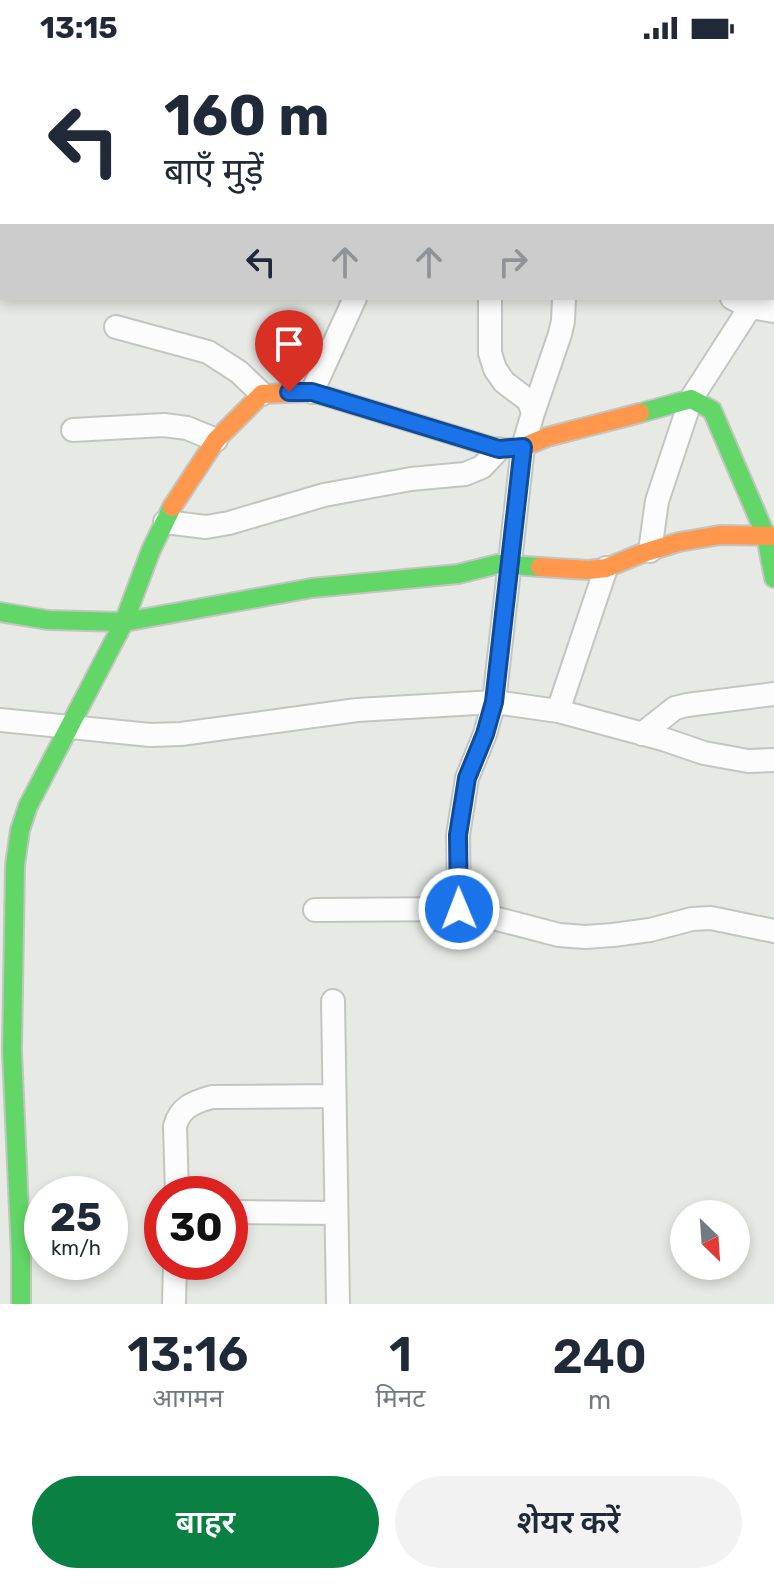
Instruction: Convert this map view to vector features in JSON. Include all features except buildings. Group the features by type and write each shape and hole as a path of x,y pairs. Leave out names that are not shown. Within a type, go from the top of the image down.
{"street":[{"path":"312,392 354,300"},
{"path":"490,300 490,353 495,369 504,382 529,401 533,413"},
{"path":"459,909 458,835 467,778 494,702 523,447 560,334 564,300"},
{"path":"650,551 657,501 691,399 746,301 774,311"},
{"path":"116,327 208,352 239,372 262,394"},
{"path":"21,1304 12,1051 15,865 20,830 28,806 124,622 151,550 170,511 216,440 262,394 312,392 499,449 523,447 547,437 691,399 712,410 770,536 774,578"},
{"path":"73,430 164,425 187,428 216,440"},
{"path":"165,522 206,527 324,495 411,479 465,474 482,467 499,449"},
{"path":"0,612 48,620 124,622 312,588 458,574 498,564 588,570 606,568 679,542 720,535 770,536"},
{"path":"558,711 606,568"},
{"path":"642,734 675,708 774,694"},
{"path":"0,720 150,735 181,734 357,710 494,702 558,711 704,753 748,761 774,760"},
{"path":"315,910 459,909 559,935 585,937 650,930 692,919 711,918 774,931"},
{"path":"333,1001 338,1304"},
{"path":"176,1176 175,1126 178,1116 186,1107 212,1097 333,1096"},
{"path":"248,1212 336,1213"},
{"path":"174,1304 175,1280"}],"traffic: fast":[{"path":"640,413 691,399 712,410 766,536 774,578"},
{"path":"21,1304 12,1051 15,865 20,830 28,806 124,622 151,550 172,507"},
{"path":"0,612 48,620 124,622 312,588 458,574 498,564 540,567"}],"traffic: slow":[{"path":"172,507 216,440 262,394 312,392 499,449 523,447 547,437 640,413"},
{"path":"540,567 606,568 679,542 720,535 774,536"}],"route":[{"path":"289,392 312,392 499,449 523,447 494,702 467,778 458,835 459,909"}]}
